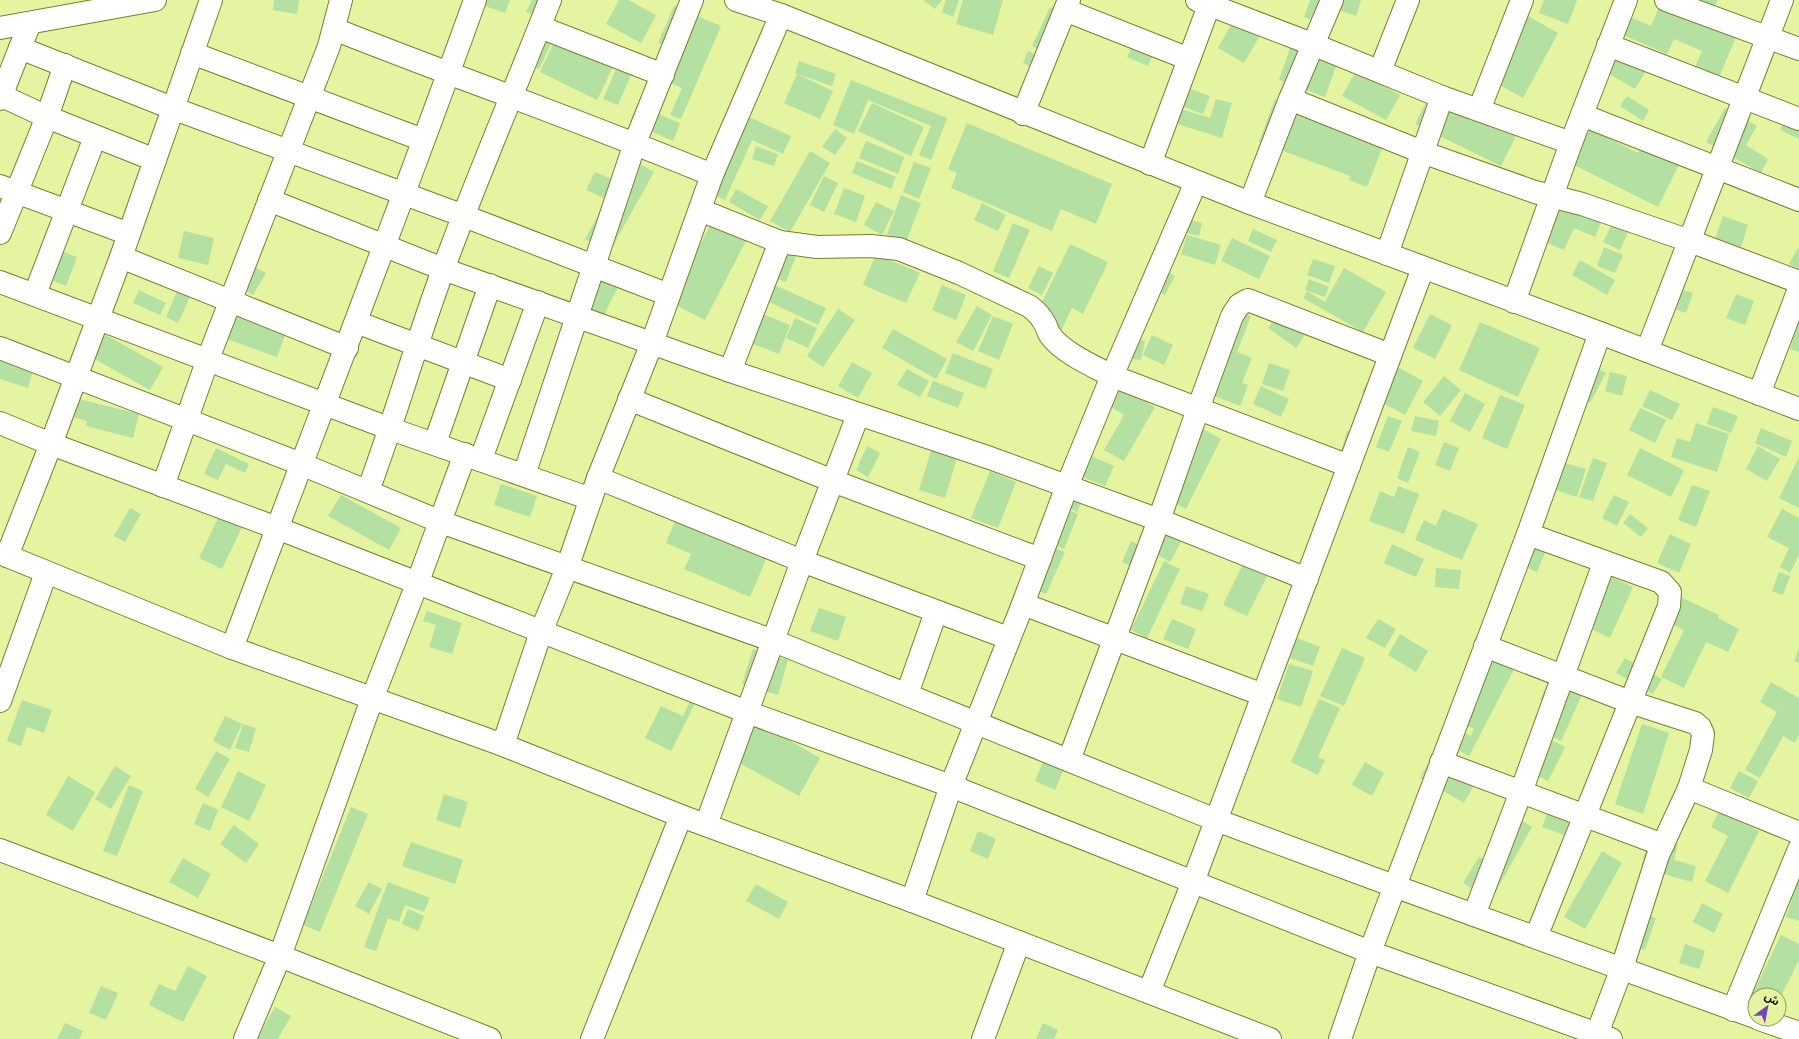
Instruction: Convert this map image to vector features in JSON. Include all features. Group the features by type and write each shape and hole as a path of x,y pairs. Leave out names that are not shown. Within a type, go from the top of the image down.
{"street":[{"path":"0,28 155,0"},
{"path":"211,0 129,234 51,444 3,555 232,648 503,745 682,816 912,901 1270,1039"},
{"path":"163,486 208,359 334,30 341,0"},
{"path":"232,648 301,464 347,348 475,0"},
{"path":"368,491 391,429 416,345 443,269 550,0"},
{"path":"524,475 635,143 692,0"},
{"path":"736,0 781,15 1023,114 1250,204 1600,333 1799,409"},
{"path":"1250,204 1312,44 1332,0"},
{"path":"1380,71 1408,0"},
{"path":"1479,110 1522,0"},
{"path":"1514,302 1571,143 1626,0"},
{"path":"1666,0 1799,50"},
{"path":"1647,351 1782,0"},
{"path":"1150,164 1189,59 1206,2 1442,97 1571,143"},
{"path":"1023,114 1067,5 1189,59"},
{"path":"503,745 541,632 567,568 598,478 652,343 712,175 781,15"},
{"path":"30,22 0,97 154,160"},
{"path":"540,27 663,75"},
{"path":"334,30 635,143 712,175"},
{"path":"1608,45 1799,119"},
{"path":"20,48 172,108 402,195 464,216 669,295"},
{"path":"192,54 423,140"},
{"path":"0,233 8,189 47,117 65,65"},
{"path":"1387,254 1442,97"},
{"path":"1290,99 1422,152 1535,192 1582,204 1690,241 1799,282"},
{"path":"1582,115 1799,200"},
{"path":"35,294 95,137"},
{"path":"912,901 951,786 1008,638 1023,604 1067,486 1112,376 1196,182"},
{"path":"8,189 129,234"},
{"path":"269,200 443,269 730,371 990,458 1159,520 1307,579"},
{"path":"700,210 780,242 817,247 885,246 899,249 959,273 1029,306 1037,312 1050,335 1058,344 1082,360 1112,376 1349,466"},
{"path":"730,371 780,242"},
{"path":"120,257 231,300 347,348"},
{"path":"1149,992 1193,882 1423,268"},
{"path":"0,282 98,317 391,429 591,499"},
{"path":"434,444 490,285"},
{"path":"1759,394 1799,289"},
{"path":"1069,760 1159,520 1232,316 1239,305 1248,300 1390,355"},
{"path":"245,1039 280,956 372,699 441,522 510,380 538,302"},
{"path":"356,322 510,380"},
{"path":"1340,1039 1394,886 1528,534 1600,333"},
{"path":"0,348 301,464 441,522 774,641 976,721 1216,820 1747,1015"},
{"path":"630,399 833,481 1040,559"},
{"path":"706,825 802,561 858,415"},
{"path":"0,423 51,444 277,528 747,712 951,786 1370,952 1601,1037 1622,968 1663,845 1689,788 1701,750 1703,734 1700,727 1695,722 1630,702 1485,646"},
{"path":"598,478 802,561 1008,638"},
{"path":"1528,534 1604,563 1661,582 1670,592 1669,606 1586,816 1536,937"},
{"path":"1474,915 1564,676 1604,563"},
{"path":"0,701 46,573"},
{"path":"1023,604 1263,695"},
{"path":"907,694 936,612"},
{"path":"1441,762 1663,845"},
{"path":"1689,788 1799,833"},
{"path":"592,1039 682,816"},
{"path":"1733,1010 1799,849"},
{"path":"0,850 280,956 490,1039"},
{"path":"983,1039 1019,942"},
{"path":"1782,1027 1799,1033"}],"building":[{"path":"274,0 299,0 297,14 273,10"},
{"path":"484,0 510,0 505,13 482,5"},
{"path":"532,0 556,0 548,21 526,12"},
{"path":"619,0 628,0 656,15 641,43 606,24"},
{"path":"923,0 942,0 935,9"},
{"path":"946,0 959,0 953,17 942,12"},
{"path":"963,0 1003,0 993,35 956,24"},
{"path":"1310,0 1361,0 1356,16 1333,8 1327,26 1304,17"},
{"path":"1544,0 1577,0 1568,24 1539,13"},
{"path":"1692,0 1718,0 1711,11"},
{"path":"1661,2 1737,35 1719,77 1695,67 1702,51 1674,39 1667,54 1616,32 1624,14 1651,26"},
{"path":"674,6 721,26 681,119 670,115 682,88 666,81 665,46 658,43"},
{"path":"1050,7 1069,16 1051,55 1032,46"},
{"path":"1528,16 1558,33 1523,98 1492,81"},
{"path":"1233,21 1259,37 1244,63 1218,48"},
{"path":"531,30 553,40 539,69 518,59"},
{"path":"1293,39 1340,55 1325,97 1279,80"},
{"path":"555,40 614,65 597,100 540,72"},
{"path":"1134,41 1155,51 1148,66 1127,57"},
{"path":"1615,49 1648,68 1635,89 1602,70"},
{"path":"1028,51 1047,60 1040,72 1023,63"},
{"path":"799,61 836,74 832,86 795,73"},
{"path":"617,67 632,73 618,105 603,99"},
{"path":"1356,71 1400,95 1386,120 1342,96"},
{"path":"797,74 833,91 820,119 784,103"},
{"path":"851,80 947,118 931,160 919,155 931,126 868,100 854,134 833,125"},
{"path":"1179,85 1210,96 1203,114 1173,103"},
{"path":"1430,95 1519,130 1501,166 1415,124"},
{"path":"1627,96 1649,110 1643,121 1620,106"},
{"path":"1216,99 1232,103 1222,138 1158,118 1162,103 1210,118"},
{"path":"1275,99 1385,141 1367,187 1349,180 1350,176 1259,142"},
{"path":"872,103 924,127 911,156 858,131"},
{"path":"637,105 680,123 673,141 630,122"},
{"path":"1725,108 1757,126 1746,145 1768,159 1761,173 1706,142"},
{"path":"1787,116 1799,122 1799,139 1780,130"},
{"path":"749,117 791,136 783,154 752,140 725,200 714,195"},
{"path":"967,123 1112,184 1096,224 1061,209 1052,231 951,188 957,173 948,169"},
{"path":"835,129 847,138 835,155 822,147"},
{"path":"1590,129 1638,153 1641,147 1679,165 1658,207 1572,164"},
{"path":"866,141 904,157 898,174 859,158"},
{"path":"756,146 778,154 774,166 752,159"},
{"path":"810,151 830,163 790,232 770,221"},
{"path":"630,158 654,172 609,253 585,239"},
{"path":"857,161 896,177 891,189 852,173"},
{"path":"914,162 931,168 919,199 903,192"},
{"path":"595,172 612,179 604,198 586,190"},
{"path":"824,176 838,183 824,212 810,205"},
{"path":"844,188 865,196 856,222 834,214"},
{"path":"736,189 768,206 760,220 729,202"},
{"path":"1560,193 1605,213 1595,237 1574,228 1564,250 1540,240"},
{"path":"901,195 921,203 906,242 887,234"},
{"path":"876,202 894,211 882,235 864,225"},
{"path":"982,203 1006,215 998,231 974,220"},
{"path":"1723,216 1748,225 1740,250 1714,242"},
{"path":"714,218 748,237 705,320 670,302"},
{"path":"1182,218 1202,223 1199,236 1180,231"},
{"path":"1614,220 1630,228 1620,250 1603,242"},
{"path":"1013,223 1030,230 1009,278 993,271"},
{"path":"1253,229 1277,240 1271,252 1248,241"},
{"path":"184,231 214,238 208,265 178,258"},
{"path":"1187,235 1221,245 1215,265 1181,254"},
{"path":"1232,238 1270,256 1259,279 1221,261"},
{"path":"1070,244 1108,262 1083,314 1072,308 1061,331 1034,319"},
{"path":"47,245 77,257 66,286 36,274"},
{"path":"1604,247 1623,255 1615,273 1597,266"},
{"path":"1798,248 1799,249 1799,270 1789,264"},
{"path":"786,252 796,256 786,282 777,279"},
{"path":"876,254 920,273 906,303 863,285"},
{"path":"1313,259 1335,266 1329,283 1307,275"},
{"path":"1580,260 1615,280 1607,295 1572,275"},
{"path":"245,262 266,273 253,295 233,283"},
{"path":"1039,266 1053,273 1042,295 1028,288"},
{"path":"1161,267 1175,276 1165,295 1150,287"},
{"path":"1344,268 1386,292 1363,332 1303,298 1307,291 1325,302"},
{"path":"596,276 618,287 602,319 580,307"},
{"path":"1309,279 1329,287 1325,297 1305,290"},
{"path":"770,283 826,308 818,325 763,299"},
{"path":"942,285 966,295 956,320 932,310"},
{"path":"1678,288 1693,293 1686,313 1672,308"},
{"path":"139,290 166,303 160,315 133,303"},
{"path":"177,291 190,297 178,323 166,317"},
{"path":"1736,294 1754,301 1745,325 1726,318"},
{"path":"977,306 992,315 973,351 956,342"},
{"path":"219,309 286,333 277,357 210,333"},
{"path":"838,309 855,320 823,367 807,356"},
{"path":"753,310 790,325 779,354 742,340"},
{"path":"1240,312 1251,316 1237,352 1252,358 1242,383 1248,385 1240,406 1201,391"},
{"path":"1278,314 1306,333 1296,348 1268,328"},
{"path":"1430,314 1452,325 1435,359 1413,348"},
{"path":"993,316 1013,324 999,360 978,351"},
{"path":"795,318 817,328 808,348 786,338"},
{"path":"1799,321 1799,352 1790,349"},
{"path":"1480,322 1540,348 1518,397 1459,370"},
{"path":"95,329 163,367 150,390 82,352"},
{"path":"893,329 947,359 936,379 882,348"},
{"path":"1152,335 1173,345 1164,365 1143,355"},
{"path":"1131,338 1145,341 1141,360 1127,358"},
{"path":"0,353 35,364 28,388 0,379"},
{"path":"953,353 993,369 985,389 945,373"},
{"path":"1381,358 1423,381 1405,415 1362,392"},
{"path":"852,362 872,373 858,398 838,386"},
{"path":"1269,363 1290,370 1283,391 1262,384"},
{"path":"1593,366 1606,373 1590,403 1578,396"},
{"path":"907,369 929,381 920,397 897,385"},
{"path":"1610,372 1627,376 1622,396 1605,391"},
{"path":"1444,376 1461,390 1440,416 1423,402"},
{"path":"933,381 964,393 958,408 927,396"},
{"path":"1112,382 1155,407 1124,461 1104,450 1124,415 1101,401"},
{"path":"1261,386 1289,399 1281,417 1253,404"},
{"path":"1650,390 1680,404 1672,420 1642,406"},
{"path":"1465,393 1485,404 1470,432 1450,421"},
{"path":"1500,395 1525,405 1507,449 1482,438"},
{"path":"67,396 139,414 133,438 86,426 87,421 63,414"},
{"path":"1713,407 1738,416 1731,433 1707,424"},
{"path":"1640,408 1666,420 1655,443 1629,430"},
{"path":"1388,416 1402,421 1389,452 1376,447"},
{"path":"1415,416 1439,421 1436,436 1411,431"},
{"path":"1696,423 1729,434 1717,472 1671,457 1677,438 1690,442"},
{"path":"1199,427 1221,439 1186,509 1164,497"},
{"path":"1761,428 1792,441 1786,457 1755,443"},
{"path":"1347,431 1357,434 1340,455"},
{"path":"1444,442 1459,448 1450,471 1435,465"},
{"path":"867,446 880,453 868,477 856,470"},
{"path":"1758,446 1780,459 1767,481 1746,469"},
{"path":"1408,447 1420,452 1408,483 1397,478"},
{"path":"216,448 249,464 245,473 226,464 218,480 204,474"},
{"path":"1640,448 1684,470 1671,497 1627,475"},
{"path":"931,451 957,458 945,498 919,490"},
{"path":"1089,455 1114,466 1105,486 1080,476"},
{"path":"1799,457 1799,508 1779,498"},
{"path":"1593,458 1607,463 1593,501 1579,497"},
{"path":"1564,463 1586,469 1577,497 1556,490"},
{"path":"990,471 1016,482 998,528 971,518"},
{"path":"501,484 537,496 530,517 494,505"},
{"path":"1692,485 1710,491 1696,527 1678,520"},
{"path":"1398,486 1419,494 1404,534 1369,521 1380,491 1394,497"},
{"path":"341,495 401,528 389,550 328,516"},
{"path":"1614,495 1629,502 1617,526 1602,518"},
{"path":"1085,496 1077,512 1060,503"},
{"path":"1061,507 1078,514 1064,549 1047,541"},
{"path":"130,508 141,514 125,542 114,536"},
{"path":"1443,509 1478,524 1462,560 1415,540 1424,520 1436,526"},
{"path":"1782,509 1799,518 1799,555 1790,573 1780,567 1789,548 1767,537"},
{"path":"221,512 244,523 222,569 199,558"},
{"path":"1630,514 1648,528 1641,537 1623,523"},
{"path":"676,518 767,557 750,597 684,569 691,554 666,543"},
{"path":"1158,527 1182,540 1170,562 1146,548"},
{"path":"1670,534 1691,544 1679,573 1657,563"},
{"path":"1522,538 1547,548 1537,572 1512,561"},
{"path":"1131,541 1144,547 1135,568 1122,562"},
{"path":"1392,544 1424,559 1416,577 1384,563"},
{"path":"1048,545 1065,552 1046,594 1029,587"},
{"path":"1247,556 1271,568 1247,616 1223,605"},
{"path":"1164,561 1180,569 1147,638 1131,630"},
{"path":"1436,568 1461,570 1459,589 1435,587"},
{"path":"1779,572 1790,576 1783,595 1772,591"},
{"path":"1605,574 1633,587 1610,638 1581,624"},
{"path":"1186,586 1209,594 1202,611 1180,604"},
{"path":"1674,594 1719,615 1718,618 1739,629 1728,652 1706,642 1684,688 1661,677 1684,630 1662,620"},
{"path":"819,608 846,617 838,641 810,631"},
{"path":"427,611 462,623 452,654 429,647 436,625 423,621"},
{"path":"1172,619 1196,629 1188,649 1163,639"},
{"path":"1378,619 1396,629 1385,648 1366,638"},
{"path":"1400,634 1428,651 1416,672 1388,655"},
{"path":"1297,638 1320,647 1313,666 1290,658"},
{"path":"1498,644 1521,656 1469,756 1440,741 1448,724 1471,736 1474,729 1458,721"},
{"path":"1342,648 1365,658 1344,706 1320,696"},
{"path":"1799,648 1799,663 1794,661"},
{"path":"753,649 788,660 778,695 742,684"},
{"path":"1625,658 1662,679 1653,694 1616,673"},
{"path":"1289,664 1313,671 1301,707 1277,699"},
{"path":"1553,671 1586,686 1561,741 1541,732 1553,706 1540,700"},
{"path":"1771,682 1799,698 1799,735 1795,743 1783,736 1760,778 1745,770 1777,712 1760,702"},
{"path":"691,699 696,701 671,751 645,738 661,706 683,716"},
{"path":"1319,699 1340,708 1318,757 1325,760 1318,775 1291,762"},
{"path":"22,700 52,710 44,733 27,727 21,746 7,741"},
{"path":"745,715 820,758 799,796 723,754"},
{"path":"225,716 242,724 230,750 213,741"},
{"path":"243,724 256,728 249,752 235,748"},
{"path":"1642,724 1669,733 1643,814 1615,804"},
{"path":"1540,734 1565,747 1548,781 1522,768"},
{"path":"216,751 230,759 208,797 195,789"},
{"path":"1435,751 1479,776 1464,803 1420,778"},
{"path":"1045,758 1065,767 1055,790 1035,781"},
{"path":"1365,762 1384,773 1372,796 1352,785"},
{"path":"115,766 131,776 111,809 95,799"},
{"path":"238,771 266,785 249,821 221,807"},
{"path":"1739,771 1758,781 1749,798 1730,788"},
{"path":"68,776 95,792 73,831 46,815"},
{"path":"129,785 143,791 117,856 103,851"},
{"path":"444,794 468,802 460,828 436,820"},
{"path":"1552,801 1574,809 1564,835 1542,827"},
{"path":"203,803 218,810 210,831 194,824"},
{"path":"351,807 368,814 320,932 303,925"},
{"path":"1719,812 1759,831 1728,893 1705,881 1728,836 1711,827"},
{"path":"1516,817 1532,827 1491,900 1463,883 1479,857 1489,863"},
{"path":"234,825 259,844 246,863 220,844"},
{"path":"978,831 996,839 988,859 970,851"},
{"path":"1649,836 1678,844 1674,860 1696,866 1692,882 1641,868"},
{"path":"411,842 463,860 455,884 402,866"},
{"path":"1602,851 1622,863 1585,929 1564,917"},
{"path":"183,858 211,874 198,898 169,882"},
{"path":"1799,877 1799,921 1786,917"},
{"path":"369,882 382,889 369,914 355,906"},
{"path":"388,882 430,898 424,912 405,905 399,922 388,918 376,951 364,947"},
{"path":"756,884 788,902 779,919 746,901"},
{"path":"1702,903 1723,914 1714,933 1693,922"},
{"path":"408,909 424,916 418,931 402,924"},
{"path":"1647,915 1656,918 1645,950 1624,943"},
{"path":"1781,935 1799,944 1799,960 1786,987 1756,987"},
{"path":"1685,944 1705,951 1699,969 1679,963"},
{"path":"188,966 207,976 183,1022 149,1005 159,984 175,991"},
{"path":"101,986 118,993 106,1020 89,1013"},
{"path":"275,1007 291,1016 278,1039 257,1039"},
{"path":"65,1023 83,1031 79,1039 57,1039"},
{"path":"1043,1023 1058,1030 1054,1039 1036,1039"}]}
